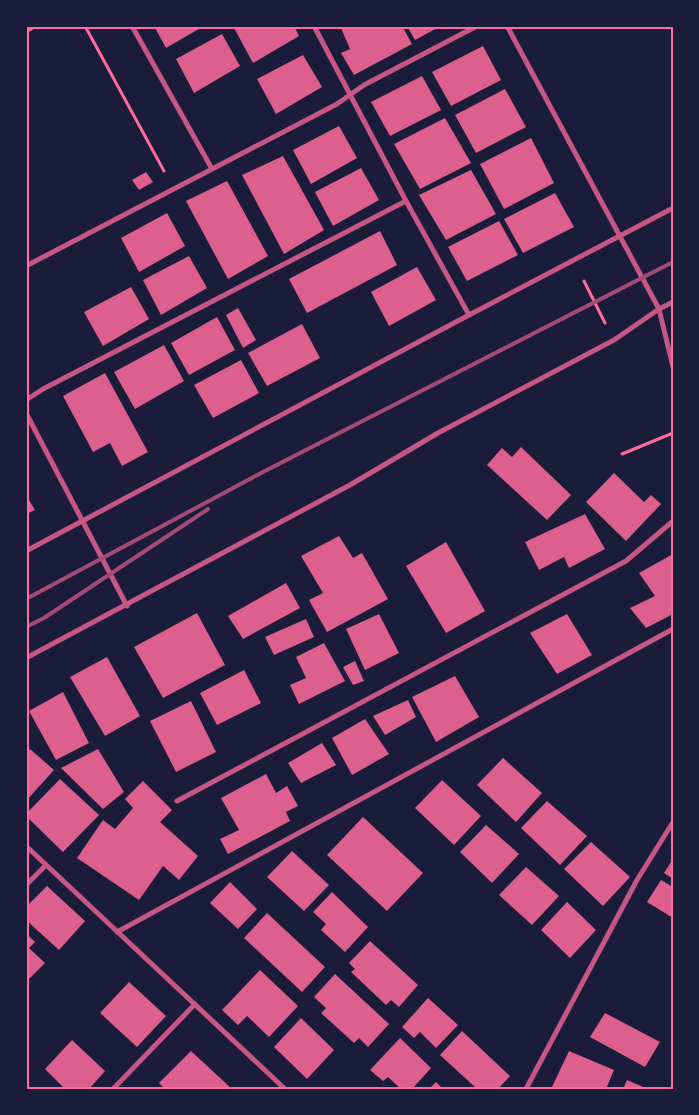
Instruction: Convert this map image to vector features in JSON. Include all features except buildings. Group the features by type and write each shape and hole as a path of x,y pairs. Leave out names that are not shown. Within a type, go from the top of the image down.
{"street":[{"path":"132,26 212,169"},
{"path":"314,26 406,201 469,315"},
{"path":"26,266 337,104 364,85 477,26"},
{"path":"507,26 660,309 673,367"},
{"path":"26,400 43,389 406,201"},
{"path":"26,551 673,208"},
{"path":"26,658 350,485 438,433 614,340 673,302"},
{"path":"26,413 126,606"},
{"path":"177,801 626,561 673,521"},
{"path":"118,932 673,629"},
{"path":"526,1089 637,880 673,822"},
{"path":"26,846 285,1089"},
{"path":"26,886 46,865"},
{"path":"113,1089 195,1004"}],"path":[{"path":"26,32 36,26"},
{"path":"85,26 174,189"},
{"path":"584,280 608,328"},
{"path":"622,454 673,433"}],"railway":[{"path":"26,599 263,472 673,262"},
{"path":"26,627 44,618 208,509"}]}
